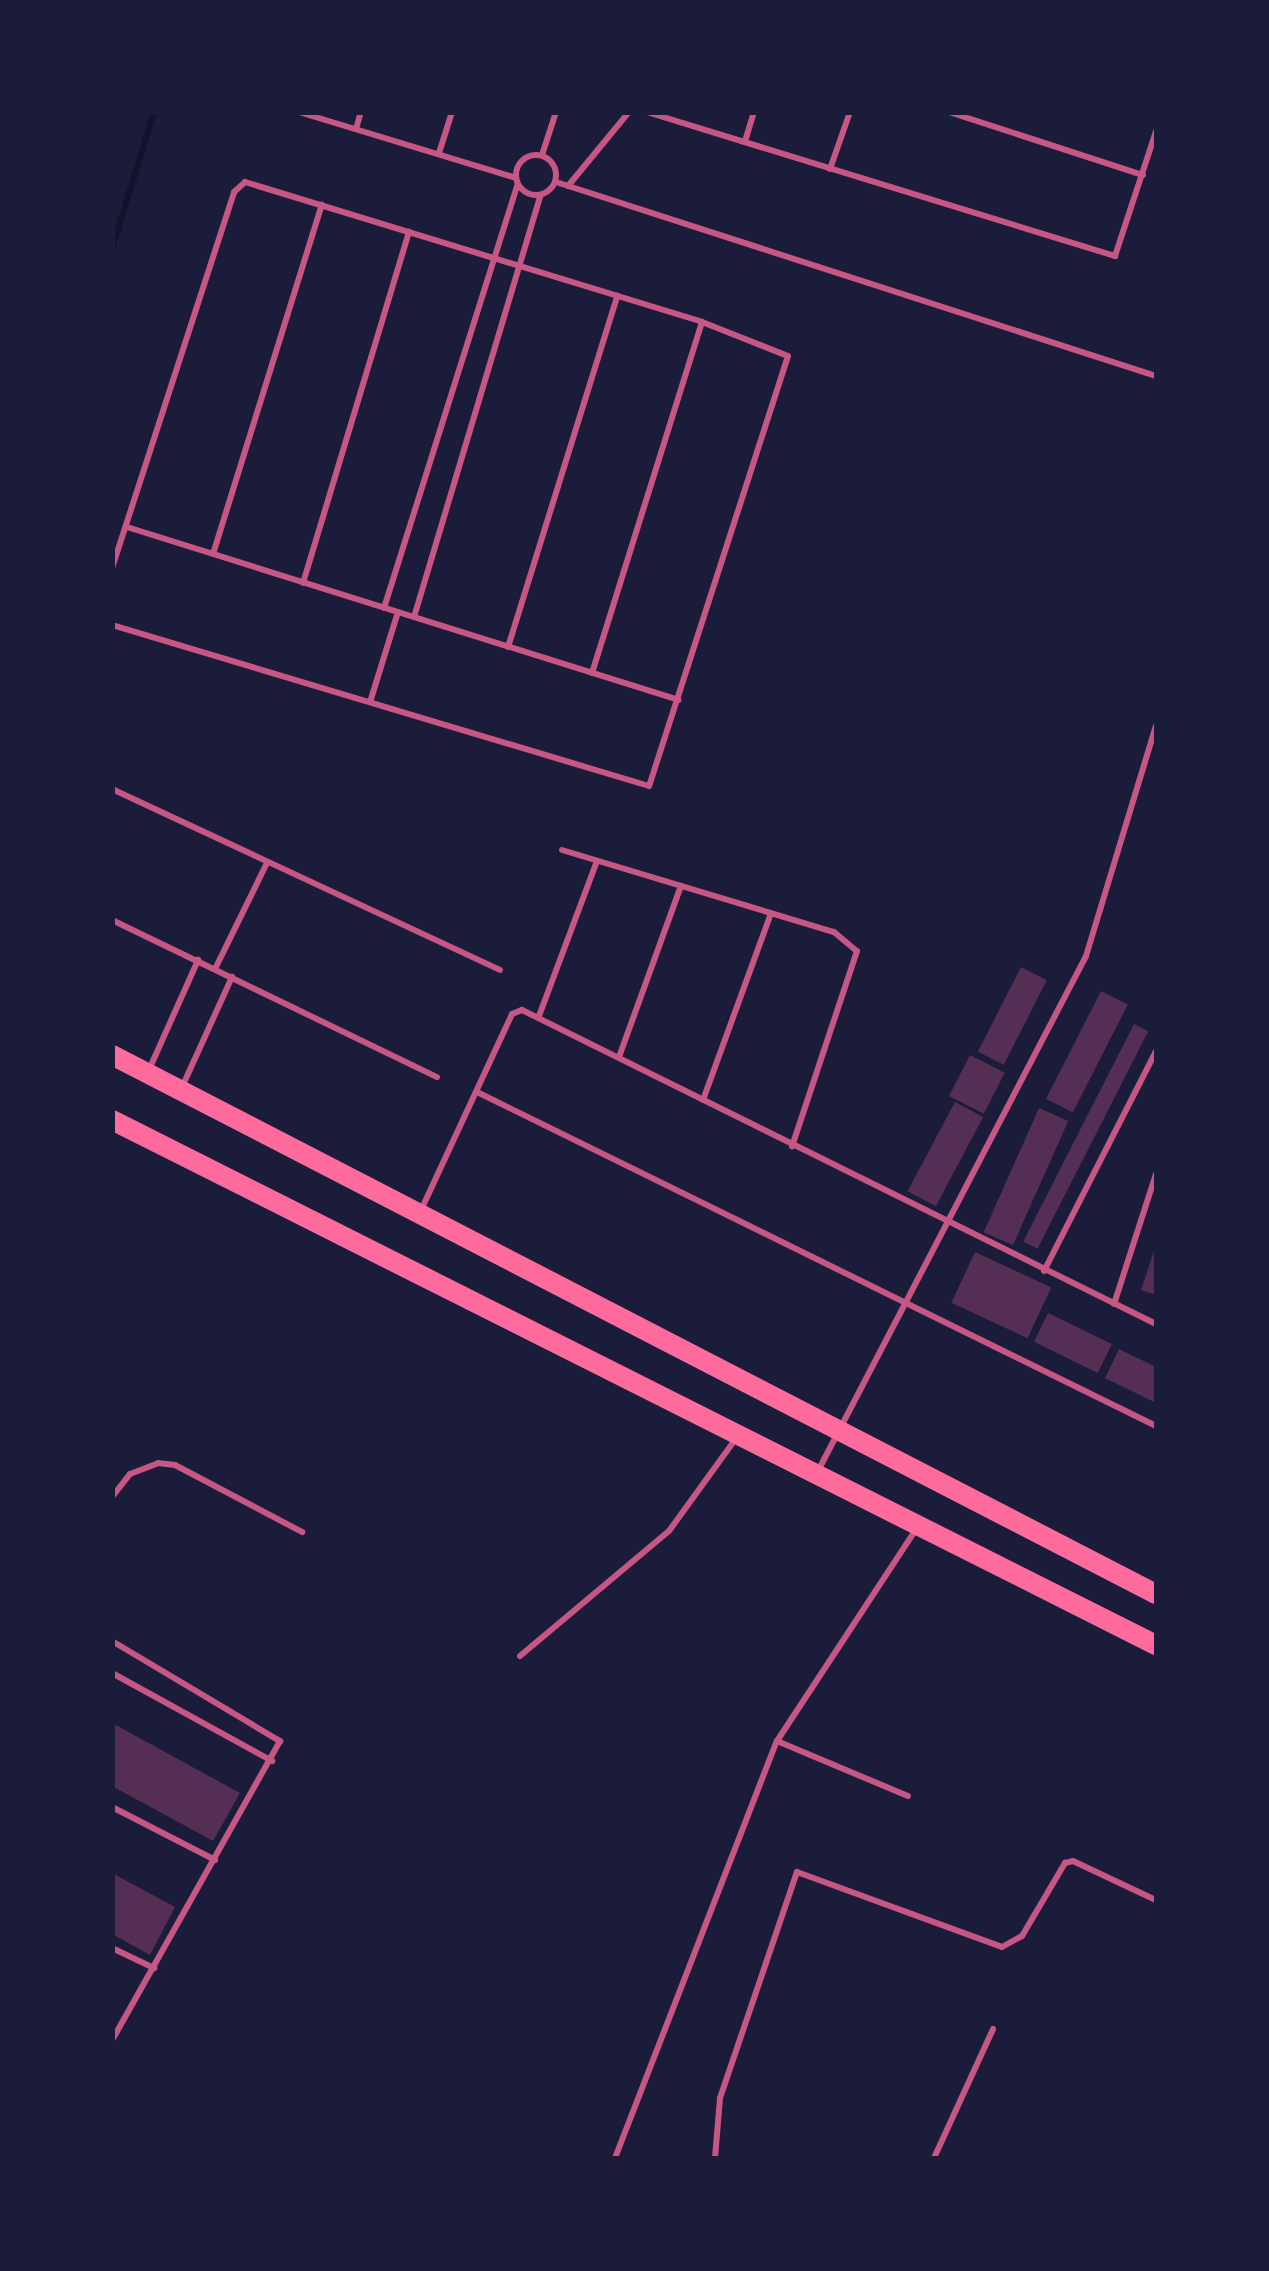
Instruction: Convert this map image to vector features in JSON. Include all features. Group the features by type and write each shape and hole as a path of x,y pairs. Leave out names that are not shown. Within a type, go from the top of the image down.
{"highway":[{"path":"112,1055 418,1217 841,1427 1156,1594"},
{"path":"112,1120 921,1521 1156,1644"}],"lane":[{"path":"299,112 439,154 517,181 541,195"},
{"path":"356,129 361,112"},
{"path":"439,154 452,112"},
{"path":"542,154 556,112"},
{"path":"568,186 630,112"},
{"path":"647,112 746,138 1115,256 1156,131"},
{"path":"746,138 754,112"},
{"path":"830,168 850,112"},
{"path":"949,112 1142,175"},
{"path":"384,608 522,160 542,154"},
{"path":"542,154 553,162 556,182"},
{"path":"556,182 1156,376"},
{"path":"414,617 541,195 556,182"},
{"path":"112,568 238,185 322,205 702,322 788,356 653,784 644,786 370,698 112,625"},
{"path":"212,554 322,205"},
{"path":"303,582 409,232"},
{"path":"508,646 617,296"},
{"path":"592,673 702,322"},
{"path":"127,528 680,700"},
{"path":"370,698 398,612"},
{"path":"819,1470 1086,956 1156,725"},
{"path":"112,789 500,970"},
{"path":"562,850 834,932 857,950 792,1146"},
{"path":"540,1016 597,861"},
{"path":"215,968 267,863"},
{"path":"618,1057 681,886"},
{"path":"704,1100 770,913"},
{"path":"112,920 437,1078"},
{"path":"148,1073 198,960"},
{"path":"180,1091 232,977"},
{"path":"418,1217 479,1093 512,1014 540,1016 946,1225 1156,1324"},
{"path":"1044,1271 1156,1051"},
{"path":"479,1093 908,1299 1156,1426"},
{"path":"1114,1304 1156,1174"},
{"path":"520,1656 669,1531 741,1432"},
{"path":"112,1497 130,1474 158,1463 175,1466 302,1532"},
{"path":"616,2158 777,1741 921,1521"},
{"path":"112,1641 278,1736 272,1761 112,2040"},
{"path":"112,1673 272,1761"},
{"path":"777,1741 908,1796"},
{"path":"112,1807 215,1860"},
{"path":"714,2158 720,2098 797,1872 1002,1947 1022,1936 1065,1863 1073,1861 1156,1900"},
{"path":"112,1948 154,1968"},
{"path":"934,2158 993,2029"}],"building":[{"path":"1021,967 1047,980 1004,1065 978,1052"},
{"path":"1101,991 1128,1005 1073,1112 1046,1099"},
{"path":"1134,1024 1148,1031 1037,1249 1023,1241"},
{"path":"970,1055 1005,1073 984,1114 949,1096"},
{"path":"955,1102 983,1117 936,1206 908,1191"},
{"path":"1039,1108 1068,1121 1013,1245 984,1232"},
{"path":"1156,1245 1156,1295 1141,1290"},
{"path":"975,1252 1051,1287 1027,1338 951,1303"},
{"path":"1048,1313 1112,1344 1098,1373 1034,1342"},
{"path":"1119,1349 1156,1367 1156,1403 1105,1378"},
{"path":"112,1723 240,1793 213,1841 112,1786"},
{"path":"112,1873 175,1907 150,1955 112,1934"}],"waterway":[{"path":"112,249 154,112"}]}
